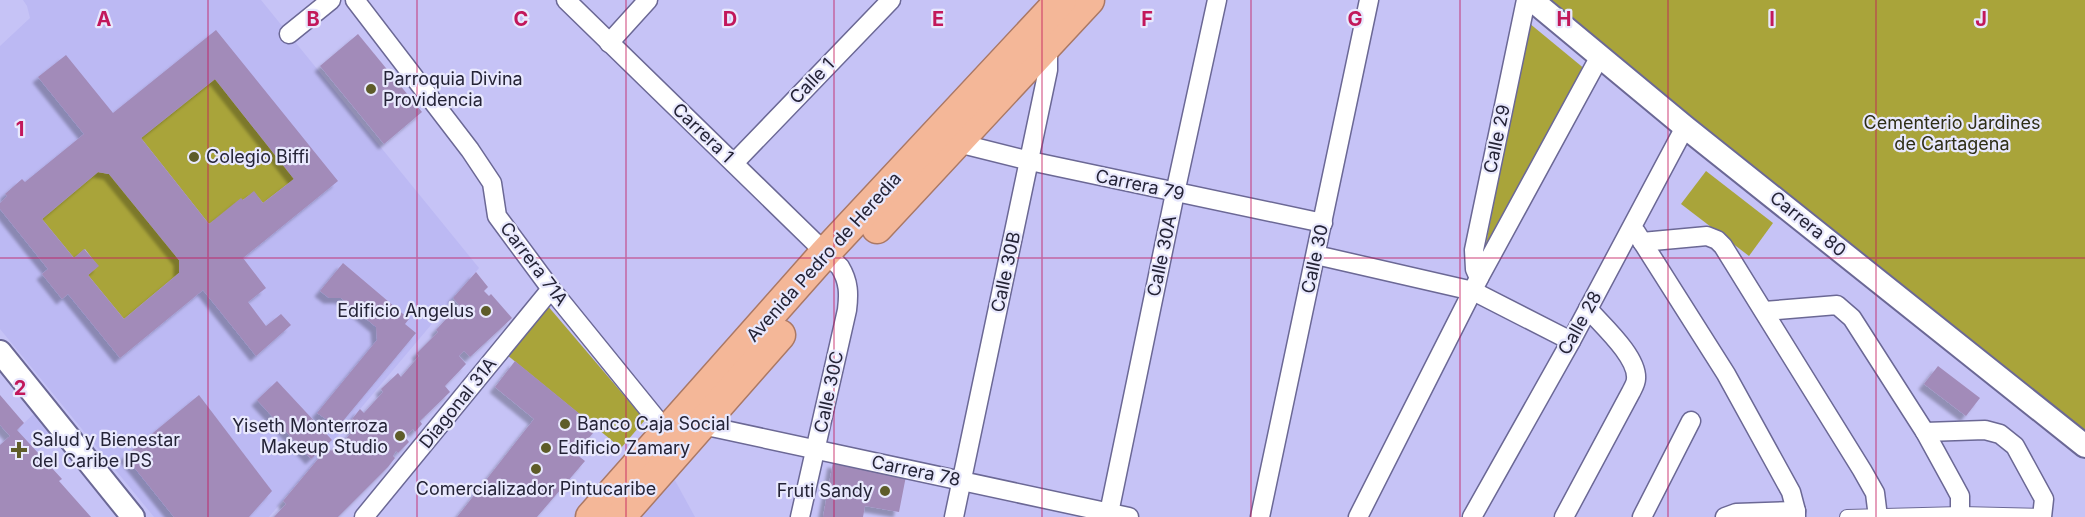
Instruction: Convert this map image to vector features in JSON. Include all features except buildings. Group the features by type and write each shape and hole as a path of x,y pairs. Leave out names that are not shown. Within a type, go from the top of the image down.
{"highway":[{"name":"Avenida Pedro de Heredia","path":"620,517 702,425 833,260 957,142 1036,41 1061,0"},
{"name":"Avenida Pedro de Heredia","path":"591,517 667,432 833,260 1036,41 1089,0"}],"street":[{"path":"289,34 331,0"},
{"name":"Carrera 71A","path":"355,0 470,150 492,183 497,216 551,289 667,432"},
{"name":"Carrera 1","path":"566,0 833,260"},
{"path":"609,43 648,0"},
{"name":"Calle 1","path":"734,163 891,0"},
{"name":"Calle 30A","path":"1109,513 1217,0"},
{"name":"Calle 30","path":"1260,517 1369,0"},
{"name":"Calle 29","path":"1476,285 1474,250 1526,0"},
{"name":"Carrera 80","path":"1532,0 1685,127 2085,446"},
{"name":"Calle 30B","path":"954,517 1048,70 1048,55 1036,41"},
{"path":"1358,517 1476,285 1600,57"},
{"name":"Calle 28","path":"1472,517 1588,309 1637,234 1685,127"},
{"name":"Carrera 79","path":"957,142 1030,161 1323,223"},
{"path":"1637,234 1707,236 1718,240 1862,470 1875,493 1878,516"},
{"path":"1637,234 1726,374 1786,483 1796,514 1736,513 1725,517"},
{"path":"1316,255 1476,285 1571,341"},
{"name":"Calle 30C","path":"800,517 848,302 847,280 833,260"},
{"name":"Diagonal 31A","path":"364,517 551,289"},
{"path":"1764,311 1837,305 1852,318 1925,432 1960,496 1960,516"},
{"path":"1564,517 1636,379 1634,367 1624,350 1588,309"},
{"path":"0,352 133,517"},
{"path":"1642,517 1691,421"},
{"name":"Carrera 78","path":"702,425 1129,517"},
{"path":"1847,517 2042,517 2044,499 2015,447 2000,434 1985,430 1925,432"}],"shaded area":[{"name":"Colegio Biffi","path":"23,0 261,0 479,268 269,517 154,517 0,329 0,46 30,18"},
{"name":"Salud y Bienestar del Caribe IPS","path":"36,412 54,436 0,487 0,445"},
{"path":"672,475 695,517 634,517"}],"green space":[{"name":"Cementerio Jardines de Cartagena","path":"1541,0 2085,0 2085,437"},
{"path":"1529,23 1586,70 1483,259"},
{"path":"215,79 294,179 263,203 254,192 209,224 141,138"},
{"path":"1706,171 1773,223 1749,256 1681,204"},
{"path":"98,172 109,174 179,260 179,273 124,319 88,275 98,266 85,249 74,258 42,219"},
{"path":"547,305 645,420 621,448 507,355"}],"place":[{"name":"Parroquia Divina Providencia","path":"371,89"},
{"name":"Colegio Biffi","path":"194,157"},
{"name":"Edificio Angelus","path":"486,311"},
{"name":"Banco Caja Social","path":"565,424"},
{"name":"Yiseth Monterroza Makeup Studio","path":"400,436"},
{"name":"Edificio Zamary","path":"546,448"},
{"name":"Salud y Bienestar del Caribe IPS","path":"19,450"},
{"name":"Comercializador Pintucaribe","path":"536,469"},
{"name":"Fruti Sandy","path":"885,491"}]}
